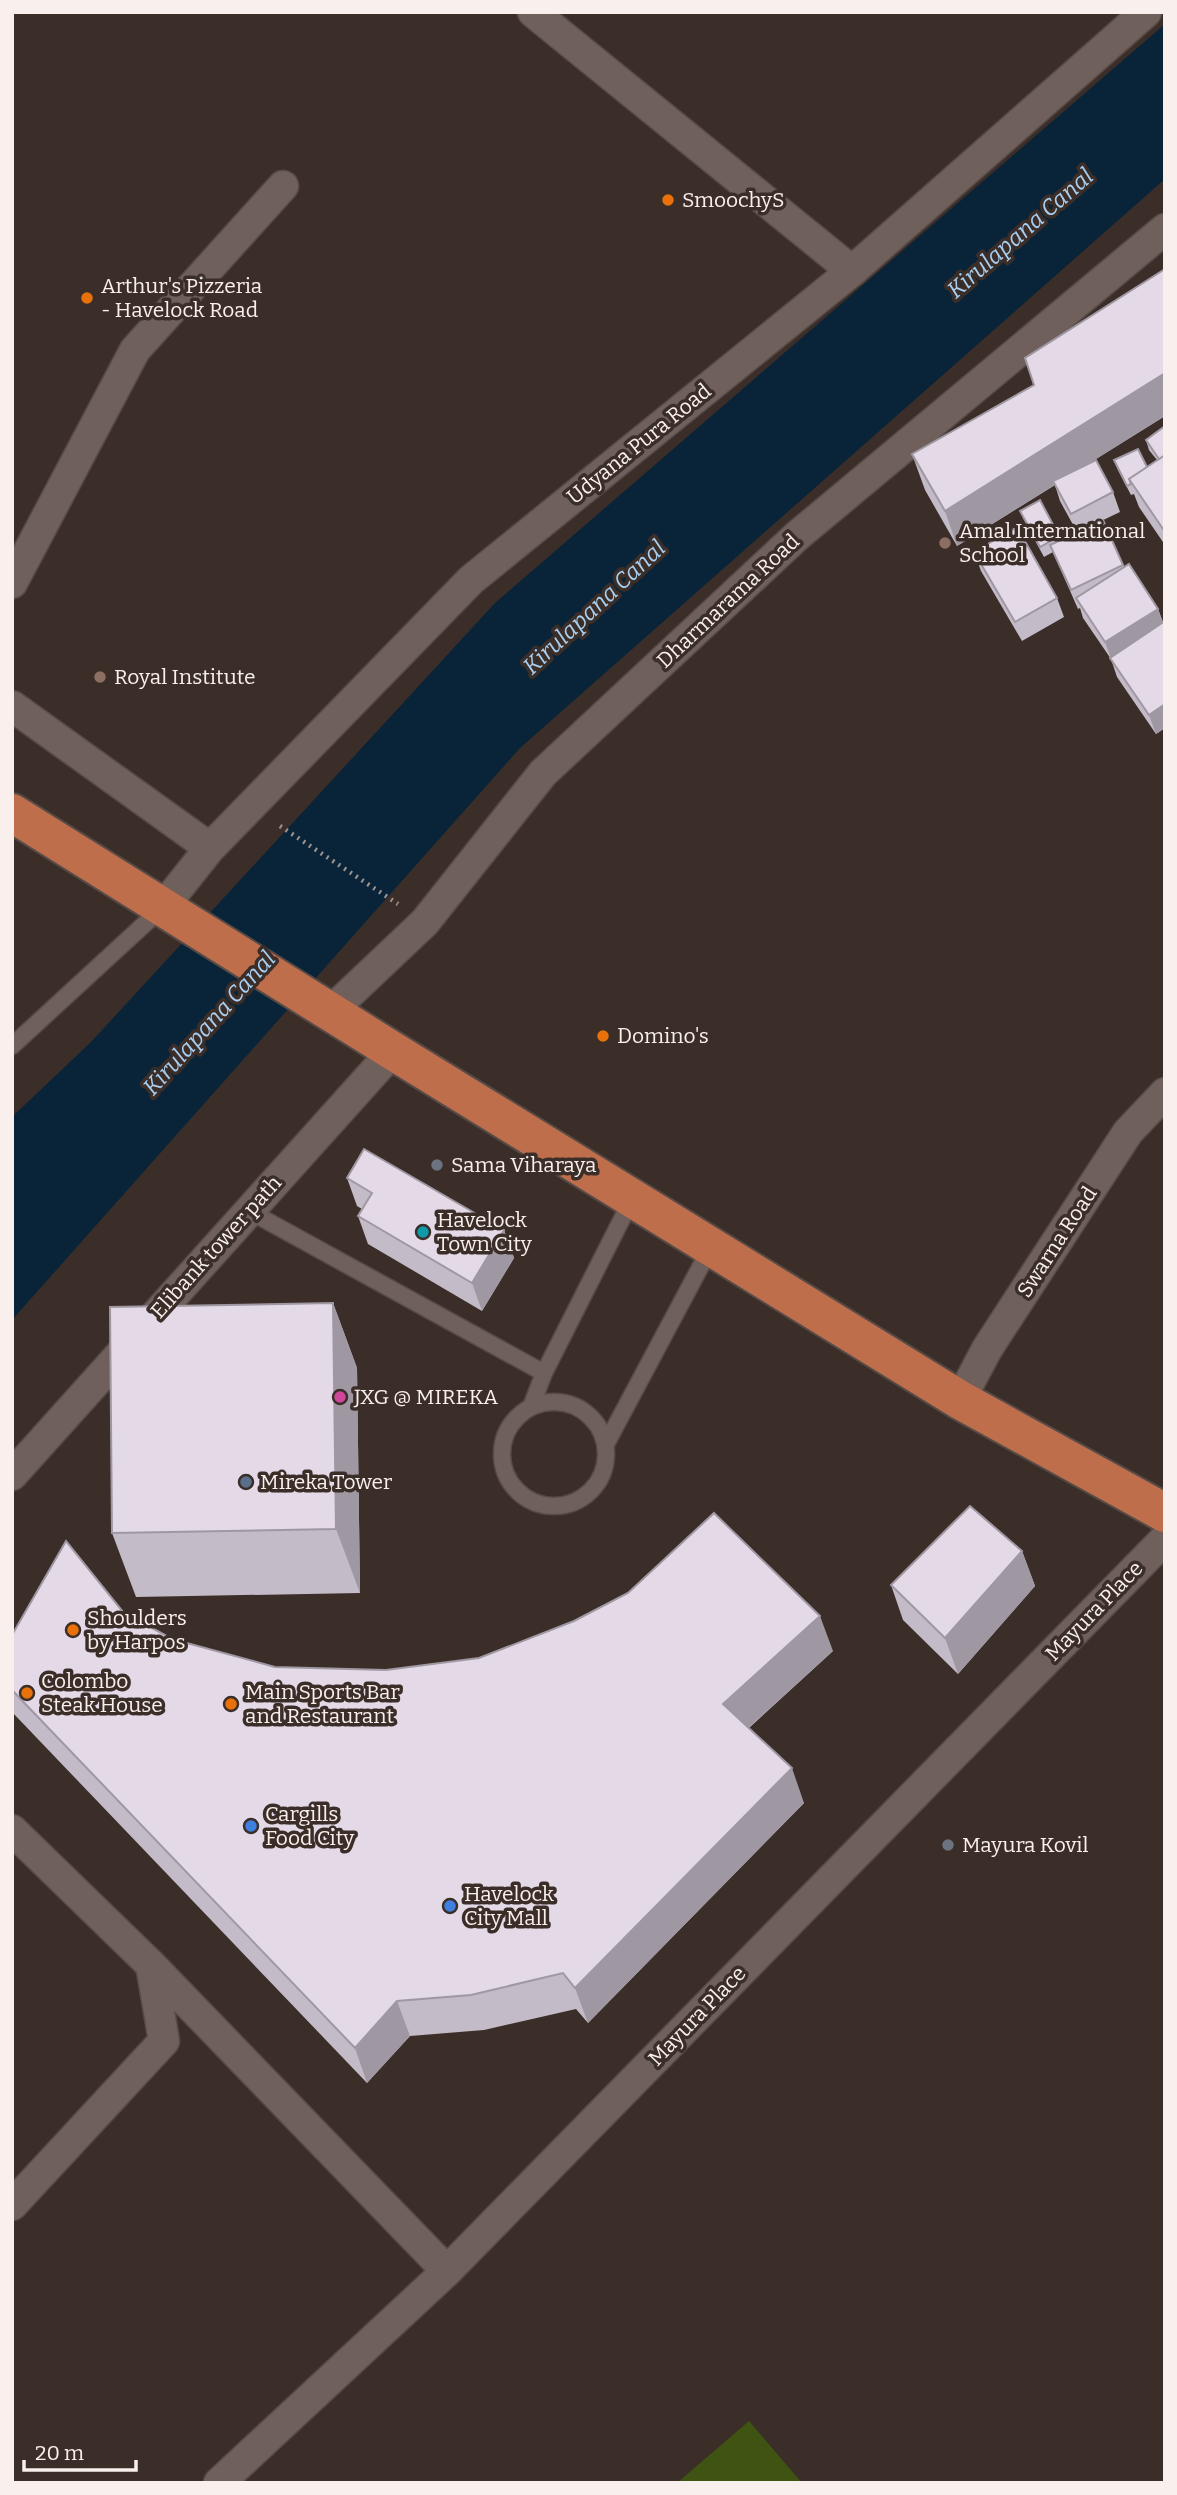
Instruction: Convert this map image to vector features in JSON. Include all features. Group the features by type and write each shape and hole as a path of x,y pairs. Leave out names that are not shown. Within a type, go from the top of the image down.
{"highway":[{"path":"12,813 960,1400 1165,1513"}],"street":[{"path":"533,12 852,271"},
{"name":"Udyana Pura Road","path":"166,910 209,848 471,579 852,271 1146,12"},
{"path":"12,583 135,350 283,186"},
{"name":"Dharmarama Road","path":"319,1005 425,922 543,773 797,536 1165,229"},
{"path":"12,706 209,848"},
{"name":"Elibank tower path","path":"12,1475 393,1051"},
{"name":"Swarna Road","path":"960,1400 988,1349 1128,1132 1165,1093"},
{"name":"Mayura Place","path":"219,2483 447,2271 1165,1539"},
{"path":"12,1830 151,1965 447,2271"},
{"path":"12,2205 164,2041 151,1965"}],"lane":[{"path":"12,1046 166,910"},
{"path":"531,1407 544,1373 632,1199"},
{"path":"249,1211 544,1373"},
{"path":"606,1444 594,1421 581,1409 565,1403 548,1402 531,1407 517,1417 507,1431 502,1447 502,1464 508,1480 519,1494 534,1503 551,1507 568,1505 584,1497 596,1486 604,1470 606,1444 711,1247"}],"path":[{"path":"270,819 405,909"}],"green space":[{"path":"749,2421 802,2483 677,2483"}],"water":[{"name":"Kirulapana Canal","path":"1165,24 1165,179 520,748 12,1320 12,1117 92,1041 495,603"}],"building":[{"path":"1165,269 1165,373 945,511 912,454 1034,385 1025,358"},
{"path":"1165,426 1165,455 1159,459 1146,440"},
{"path":"1138,449 1147,467 1129,479 1131,484 1127,486 1114,460"},
{"path":"1165,455 1165,528 1163,529 1129,479"},
{"path":"1096,460 1113,492 1071,514 1053,481"},
{"path":"1040,500 1059,536 1040,547 1020,511"},
{"path":"1103,520 1123,565 1071,590 1050,545"},
{"path":"1017,527 1057,598 1015,622 974,552"},
{"path":"1129,564 1158,609 1105,642 1076,598"},
{"path":"1165,621 1165,704 1149,715 1110,658"},
{"name":"Havelock Town City","path":"364,1149 504,1230 472,1283 358,1216 372,1193 347,1178"},
{"name":"Mireka Tower","path":"333,1303 336,1529 112,1533 110,1307"},
{"path":"970,1506 1022,1551 945,1638 891,1585"},
{"name":"Havelock City Mall","path":"714,1513 820,1616 723,1704 792,1768 575,1988 563,1973 471,1995 397,2001 355,2048 12,1690 12,1635 66,1541 123,1612 172,1639 275,1667 386,1670 479,1658 574,1621 628,1593"}],"place":[{"name":"SmoochyS","path":"668,200"},
{"name":"Arthur's Pizzeria - Havelock Road","path":"87,298"},
{"name":"Amal International School","path":"945,543"},
{"name":"Royal Institute","path":"100,677"},
{"name":"Domino's","path":"603,1036"},
{"name":"Sama Viharaya","path":"437,1165"},
{"name":"Havelock Town City","path":"423,1232"},
{"name":"JXG @ MIREKA","path":"340,1397"},
{"name":"Mireka Tower","path":"246,1482"},
{"name":"Shoulders by Harpos","path":"73,1630"},
{"name":"Colombo Steak House","path":"27,1693"},
{"name":"Main Sports Bar and Restaurant","path":"231,1704"},
{"name":"Cargills Food City","path":"251,1826"},
{"name":"Mayura Kovil","path":"948,1845"},
{"name":"Havelock City Mall","path":"450,1906"}]}
